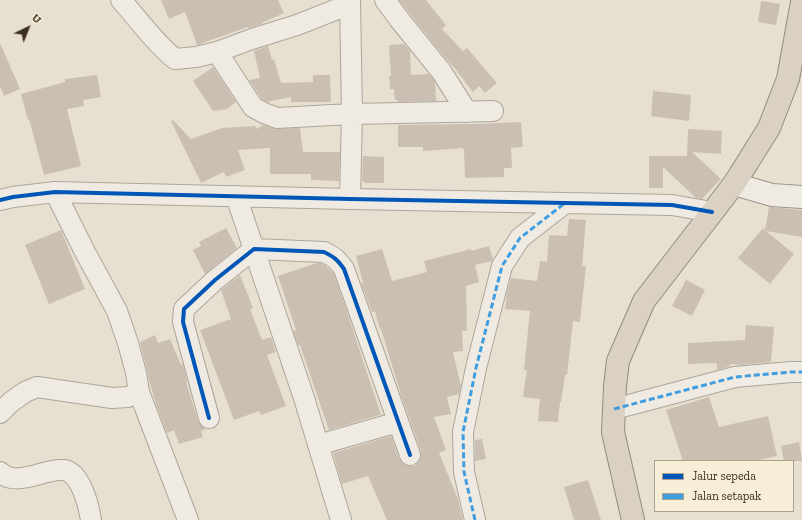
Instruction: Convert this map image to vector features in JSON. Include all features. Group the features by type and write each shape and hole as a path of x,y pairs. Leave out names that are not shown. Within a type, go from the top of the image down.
{"highway":[{"path":"633,520 613,432 615,386 618,361 644,301 734,184 769,128 788,79 802,4"}],"main road":[{"path":"734,184 772,195 802,197"}],"street":[{"path":"121,0 163,49 175,59 196,57 217,52 297,25 350,2 352,114 350,199"},
{"path":"385,0 398,19 441,71 467,112"},
{"path":"217,52 253,107 277,118 352,114 493,111"},
{"path":"0,200 55,192 672,205 712,212"},
{"path":"55,192 117,311 136,373 139,392 188,520"},
{"path":"236,196 304,398 340,520"},
{"path":"475,520 464,472 463,432 476,368 502,266 520,238 565,203"},
{"path":"208,418 182,322 184,309 215,280 254,249 324,252 339,261 344,269 410,455"},
{"path":"614,409 735,377 802,372"},
{"path":"0,413 24,392 37,387 112,398 128,397 139,392"},
{"path":"318,445 398,422"},
{"path":"0,472 7,477 14,479 51,471 65,470 74,475 84,490 89,506 91,520"}],"building":[{"path":"161,0 278,0 284,13 262,24 248,27 197,45 185,12 169,19"},
{"path":"399,0 426,0 446,25 442,29 463,51 467,48 497,83 485,93 479,86 473,92"},
{"path":"761,1 780,4 776,25 758,22"},
{"path":"0,43 20,89 4,96 0,86"},
{"path":"404,44 410,51 411,75 429,74 435,82 436,101 398,102 398,100 395,100 394,89 390,89 389,76 391,76 389,45"},
{"path":"268,46 272,60 274,59 281,83 313,82 313,75 330,75 331,102 291,102 291,97 267,102 261,98 249,80 260,78 254,51"},
{"path":"213,67 236,102 227,109 213,111 193,81"},
{"path":"97,75 101,97 83,100 84,106 67,109 81,166 44,175 21,94 65,82 65,79"},
{"path":"653,91 691,95 689,121 651,116"},
{"path":"173,120 191,139 222,128 255,126 257,129 264,125 277,129 300,128 303,152 340,152 339,181 311,180 311,174 270,174 270,148 238,150 245,170 226,177 224,172 201,183 171,121"},
{"path":"521,122 523,147 511,148 512,168 504,168 504,177 465,178 463,148 423,151 423,147 398,147 398,125"},
{"path":"688,129 722,131 721,154 692,152 721,179 702,199 696,198 663,167 663,188 649,188 649,156 687,156"},
{"path":"363,156 384,157 384,183 364,183 364,181 362,181"},
{"path":"769,207 802,210 802,237 766,231 794,254 770,284 738,258 763,228 765,230"},
{"path":"569,219 586,220 582,266 586,266 580,322 573,321 567,375 565,375 558,422 538,421 540,399 523,397 527,370 524,370 530,311 505,309 507,292 511,278 537,281 540,261 547,262 549,235 567,236"},
{"path":"226,228 237,248 205,274 193,250 201,246 199,242"},
{"path":"61,230 85,289 49,304 25,245"},
{"path":"489,246 493,259 492,261 475,265 479,282 466,286 467,331 462,331 463,351 453,352 461,386 459,394 447,397 451,414 434,417 446,450 439,453 458,499 463,520 387,520 368,476 342,484 333,453 391,436 399,459 403,464 414,466 419,462 421,457 421,451 401,395 381,329 375,312 372,312 361,283 363,283 356,256 382,249 392,281 427,272 424,261"},
{"path":"321,263 326,266 334,274 381,415 329,430 300,345 298,345 293,331 296,330 278,276"},
{"path":"240,275 253,308 250,309 262,340 271,337 276,352 267,355 286,406 261,415 259,411 234,420 200,330 231,319 221,290"},
{"path":"686,280 705,290 692,316 672,306"},
{"path":"746,325 774,327 771,362 740,365 730,364 730,366 717,370 717,363 688,364 688,343 745,340"},
{"path":"155,335 158,343 170,339 181,365 183,364 186,382 198,421 201,426 206,429 201,431 203,437 179,444 174,430 167,433 157,407 140,342"},
{"path":"709,397 719,427 768,416 777,456 759,460 683,460 666,410"},
{"path":"482,439 486,459 475,461 475,440"},
{"path":"799,442 802,461 784,460 781,446"},
{"path":"588,480 601,520 574,520 564,487"}],"marked path":[{"path":"475,520 464,472 463,432 476,368 502,266 520,238 565,203"},
{"path":"614,409 735,377 802,372"}],"cycle path":[{"path":"0,200 55,192 672,205 712,212"},
{"path":"209,418 183,322 184,309 215,280 254,249 324,252 335,259 344,269 410,455"}]}
